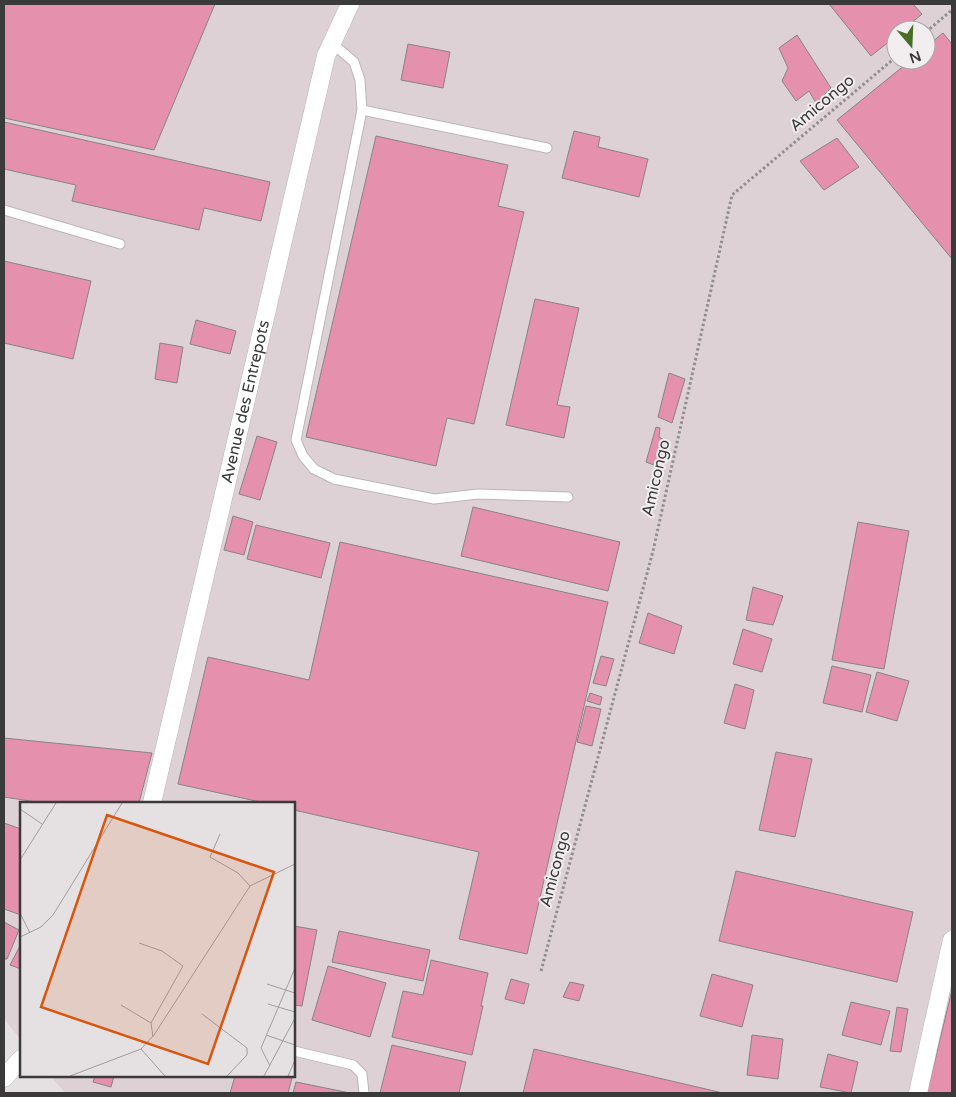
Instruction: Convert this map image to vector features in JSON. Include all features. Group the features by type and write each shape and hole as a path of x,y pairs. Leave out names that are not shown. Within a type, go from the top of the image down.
{"street":[{"name":"Avenue des Entrepots","path":"152,802 326,56 350,4"},
{"path":"918,1093 952,940"},
{"path":"4,1078 20,1060"}],"lane":[{"path":"332,44 354,62 360,80 362,110 296,440 303,456 314,469 334,479 434,499 478,494 568,496"},
{"path":"362,110 547,148"},
{"path":"4,210 120,244"},
{"path":"295,1052 353,1065 362,1074 364,1093"}],"path":[{"path":"936,24 952,10"},
{"name":"Amicongo","path":"541,971 653,551 732,195 886,65"}],"shaded area":[{"path":"4,4 952,4 952,1093 65,1093 52,1077 295,1077 295,802 20,802 20,1039 4,1019"}],"building":[{"path":"4,4 215,4 154,150 4,118"},
{"path":"829,4 913,4 922,14 915,20 886,20 886,44 871,56"},
{"path":"943,33 952,44 952,259 837,120 899,70 936,70 936,39"},
{"path":"797,35 831,88 816,103 809,91 796,101 782,81 788,68 779,48"},
{"path":"408,44 450,52 443,88 401,80"},
{"path":"4,122 270,182 261,221 204,208 199,230 72,201 76,185 4,169"},
{"path":"574,131 600,137 598,147 648,159 639,197 562,178"},
{"path":"376,136 508,165 498,206 524,212 474,424 447,418 436,466 306,437"},
{"path":"837,138 859,167 824,190 800,161"},
{"path":"4,261 91,281 73,359 4,343"},
{"path":"535,299 579,308 557,405 570,407 564,438 506,425"},
{"path":"196,320 236,331 230,354 190,344"},
{"path":"160,343 183,347 177,383 155,379"},
{"path":"669,373 685,379 672,423 658,417"},
{"path":"656,427 660,428 659,437 664,440 659,467 646,462"},
{"path":"257,436 277,442 260,500 239,494"},
{"path":"473,507 620,542 608,591 461,556"},
{"path":"233,516 253,522 244,555 224,550"},
{"path":"858,522 909,531 884,669 832,660"},
{"path":"256,525 330,543 321,578 247,559"},
{"path":"340,542 608,602 527,954 459,939 479,852 295,810 295,802 260,802 178,784 208,657 309,680"},
{"path":"753,587 783,596 773,625 746,620"},
{"path":"648,613 682,626 674,654 639,643"},
{"path":"743,629 772,639 762,672 733,664"},
{"path":"601,656 614,659 606,686 593,683"},
{"path":"832,666 871,675 862,712 823,703"},
{"path":"877,672 909,681 897,721 866,712"},
{"path":"735,684 754,690 745,729 724,723"},
{"path":"590,693 602,697 600,705 587,701"},
{"path":"586,706 601,709 592,746 577,742"},
{"path":"4,738 152,753 139,802 36,802 4,797"},
{"path":"776,752 812,759 795,837 759,830"},
{"path":"4,823 20,829 20,915 4,909"},
{"path":"736,871 913,912 897,982 719,941"},
{"path":"4,922 19,930 7,959 4,959"},
{"path":"295,926 317,930 302,1006 295,1005"},
{"path":"339,931 430,950 423,981 332,962"},
{"path":"20,946 20,969 10,965"},
{"path":"431,960 488,973 472,1055 392,1037 403,991 423,995"},
{"path":"328,966 386,983 370,1037 312,1020"},
{"path":"712,974 753,985 742,1027 700,1016"},
{"path":"511,979 529,984 524,1004 505,999"},
{"path":"570,982 584,985 579,1001 563,997"},
{"path":"952,990 952,1093 927,1093"},
{"path":"851,1002 890,1011 881,1045 842,1035"},
{"path":"897,1007 908,1009 901,1052 890,1051"},
{"path":"752,1035 783,1039 778,1079 747,1075"},
{"path":"392,1045 466,1062 459,1093 380,1093"},
{"path":"534,1049 723,1093 523,1093"},
{"path":"828,1054 858,1062 851,1093 820,1087"},
{"path":"95,1077 114,1077 111,1087 93,1082"},
{"path":"235,1077 292,1078 288,1093 230,1093"},
{"path":"296,1082 350,1093 293,1093"}]}
